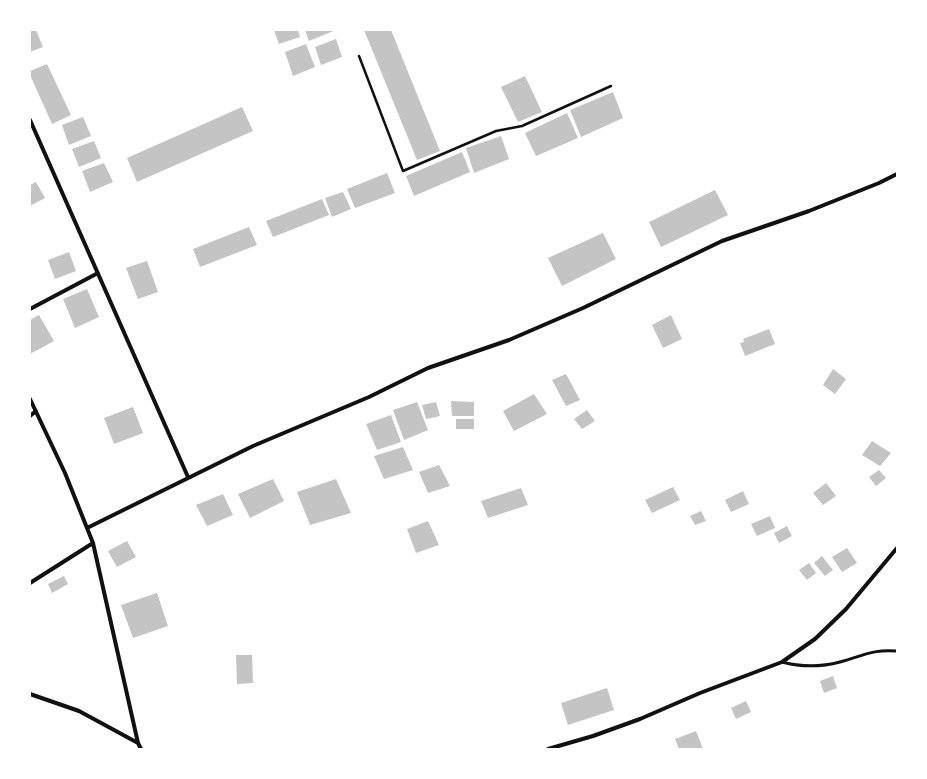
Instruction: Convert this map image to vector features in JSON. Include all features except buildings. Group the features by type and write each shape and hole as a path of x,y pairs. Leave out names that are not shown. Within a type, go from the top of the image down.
{"street":[{"path":"30,120 188,477"},
{"path":"87,528 253,446 369,397 428,368 509,340 583,308 722,241 808,211 879,183 897,174"},
{"path":"30,308 98,273"},
{"path":"30,399 65,473 93,543 138,743 141,749"},
{"path":"30,416 36,411"},
{"path":"30,584 93,543"},
{"path":"548,749 593,736 640,719 700,693 782,662 814,638 846,609 897,548"},
{"path":"30,694 79,711 138,743"}],"lane":[{"path":"782,662 794,666 822,665 840,662 867,652 897,650"}],"path":[{"path":"359,56 403,171 496,131 522,126 611,86"}]}
